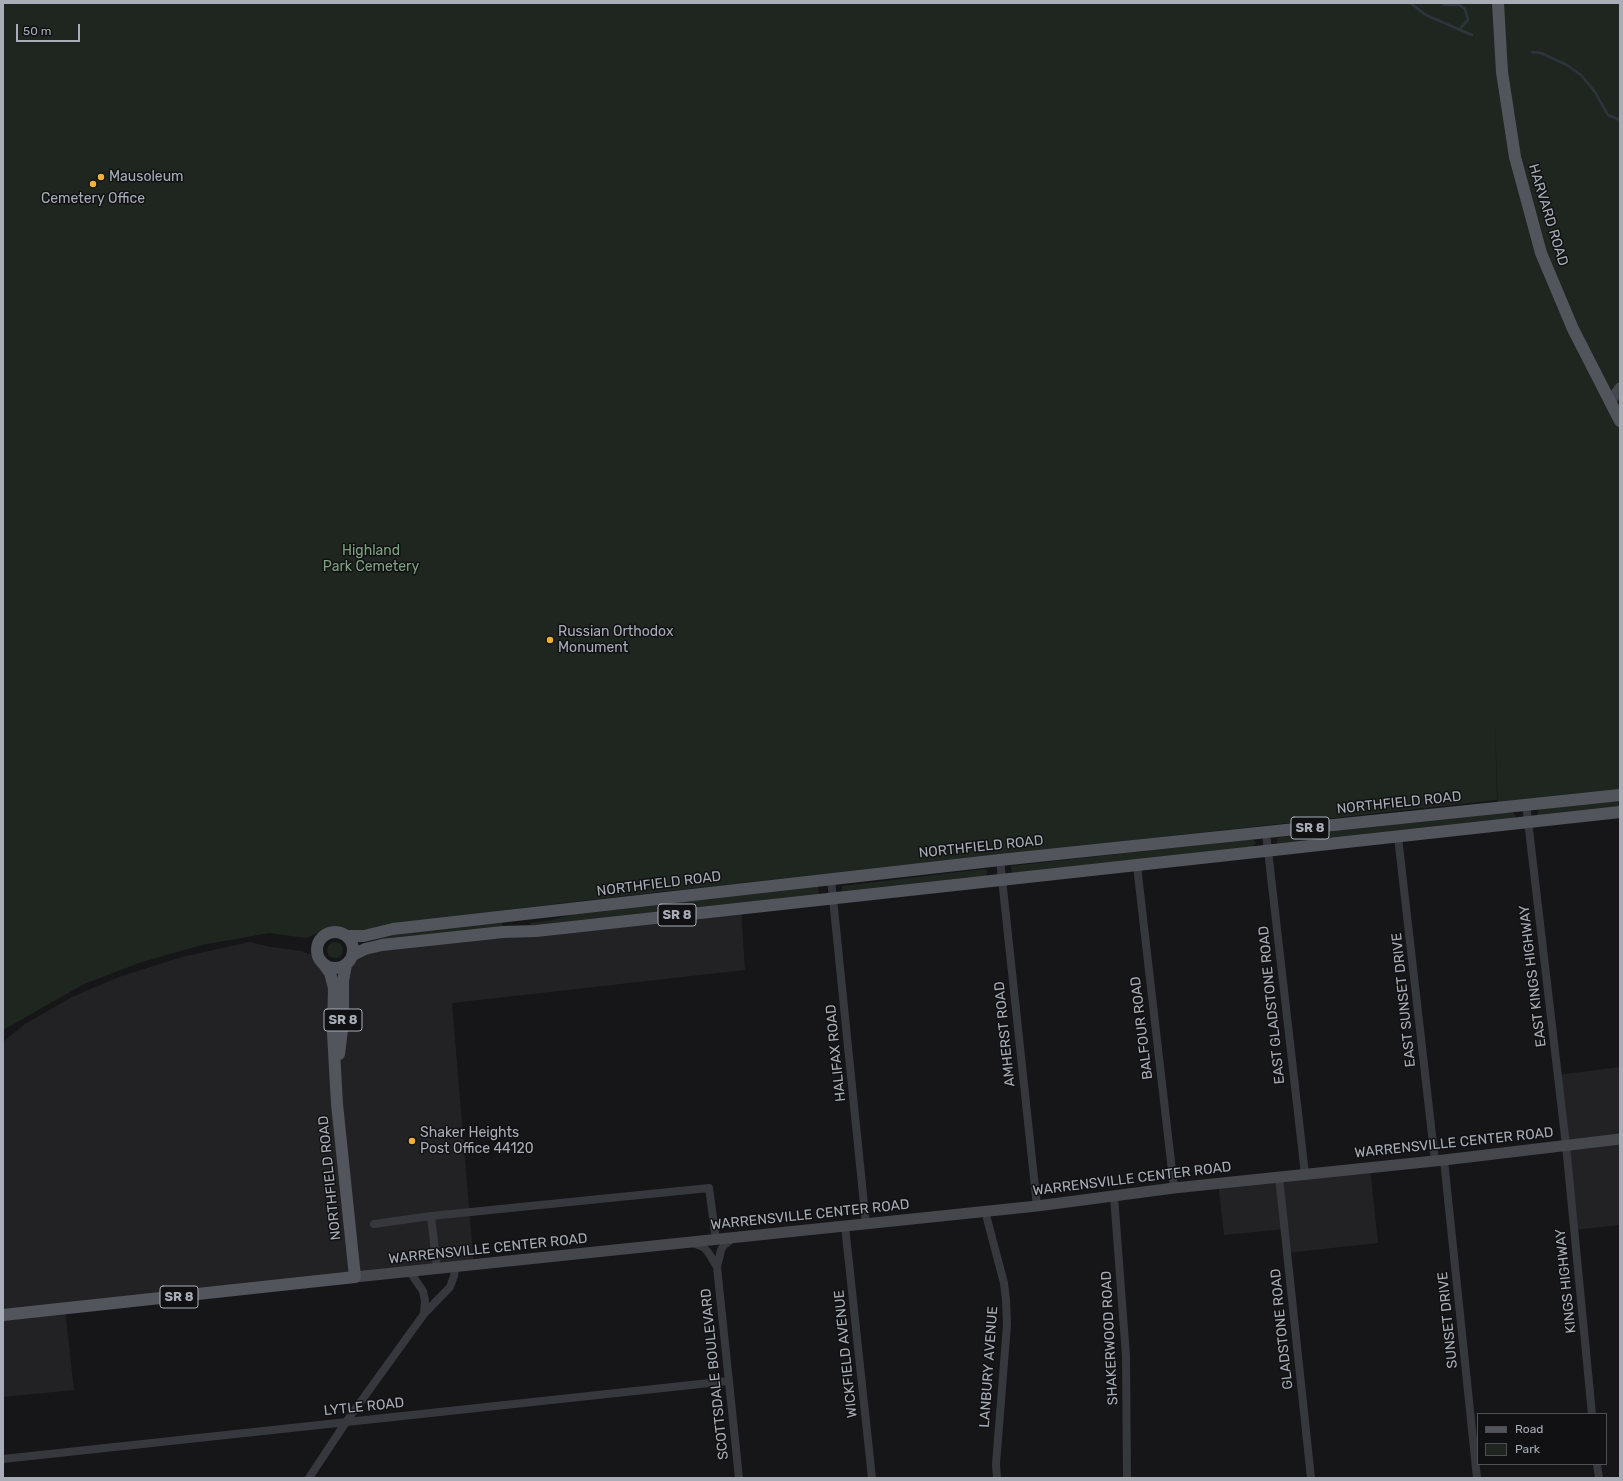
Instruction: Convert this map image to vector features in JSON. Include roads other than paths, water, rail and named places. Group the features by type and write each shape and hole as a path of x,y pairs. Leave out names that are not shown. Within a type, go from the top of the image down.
{"main road":[{"name":"HARVARD ROAD","path":"1498,3 1502,72 1515,158 1541,252 1573,329 1615,402 1620,421"},
{"path":"1615,402 1620,388"},
{"name":"NORTHFIELD ROAD","path":"347,936 364,936 393,929 1000,860 1620,795"},
{"name":"SR 8","path":"350,960 365,948 382,944 536,930 1137,866 1620,812"},
{"name":"SR 8","path":"325,966 318,957 316,949 318,942 326,934 333,932 340,932 347,936"},
{"path":"325,966 338,968 350,960 353,946 347,936"},
{"name":"NORTHFIELD ROAD","path":"336,1074 342,1034 343,981 350,960"},
{"name":"NORTHFIELD ROAD","path":"325,966 330,973 334,988 333,1033 339,1124 355,1277"},
{"name":"WARRENSVILLE CENTER ROAD","path":"3,1315 985,1212 1174,1188 1440,1160 1620,1139"}],"street":[{"name":"EAST KINGS HIGHWAY","path":"1526,804 1566,1145"},
{"name":"EAST GLADSTONE ROAD","path":"1266,833 1305,1174"},
{"name":"EAST SUNSET DRIVE","path":"1398,837 1440,1160"},
{"name":"AMHERST ROAD","path":"1000,860 1037,1206"},
{"name":"BALFOUR ROAD","path":"1137,866 1174,1188"},
{"name":"HALIFAX ROAD","path":"830,879 866,1224"},
{"name":"KINGS HIGHWAY","path":"1566,1145 1592,1413"},
{"name":"SUNSET DRIVE","path":"1440,1160 1478,1478"},
{"name":"GLADSTONE ROAD","path":"1279,1177 1311,1478"},
{"path":"374,1224 431,1216 709,1188 716,1240"},
{"name":"SHAKERWOOD ROAD","path":"1114,1196 1126,1356 1127,1478"},
{"name":"LANBURY AVENUE","path":"985,1212 1004,1283 1006,1300 1007,1325 996,1464 998,1478"},
{"path":"431,1216 437,1269"},
{"name":"WICKFIELD AVENUE","path":"845,1226 872,1478"},
{"name":"SCOTTSDALE BOULEVARD","path":"716,1267 721,1250 724,1245 733,1238"},
{"name":"SCOTTSDALE BOULEVARD","path":"693,1243 703,1247 708,1252 716,1267 739,1478"},
{"path":"309,1478 346,1422 424,1314 450,1287 455,1268"},
{"path":"410,1272 423,1292 425,1301 424,1314"},
{"name":"LYTLE ROAD","path":"3,1459 728,1381"},
{"path":"1597,1465 1599,1478"}],"waterway":[{"path":"1410,3 1426,15 1472,35"},
{"path":"1442,3 1445,5 1459,5 1465,9 1468,20 1459,30"},
{"path":"1532,52 1541,53 1567,65 1581,75 1595,92 1608,115 1620,120"}],"place":[{"name":"Mausoleum","path":"101,177"},
{"name":"Cemetery Office","path":"93,184"},
{"name":"Russian Orthodox Monument","path":"550,640"},
{"name":"Shaker Heights Post Office 44120","path":"412,1141"}],"park label":[{"name":"Highland Park Cemetery","path":"371,560"}]}
